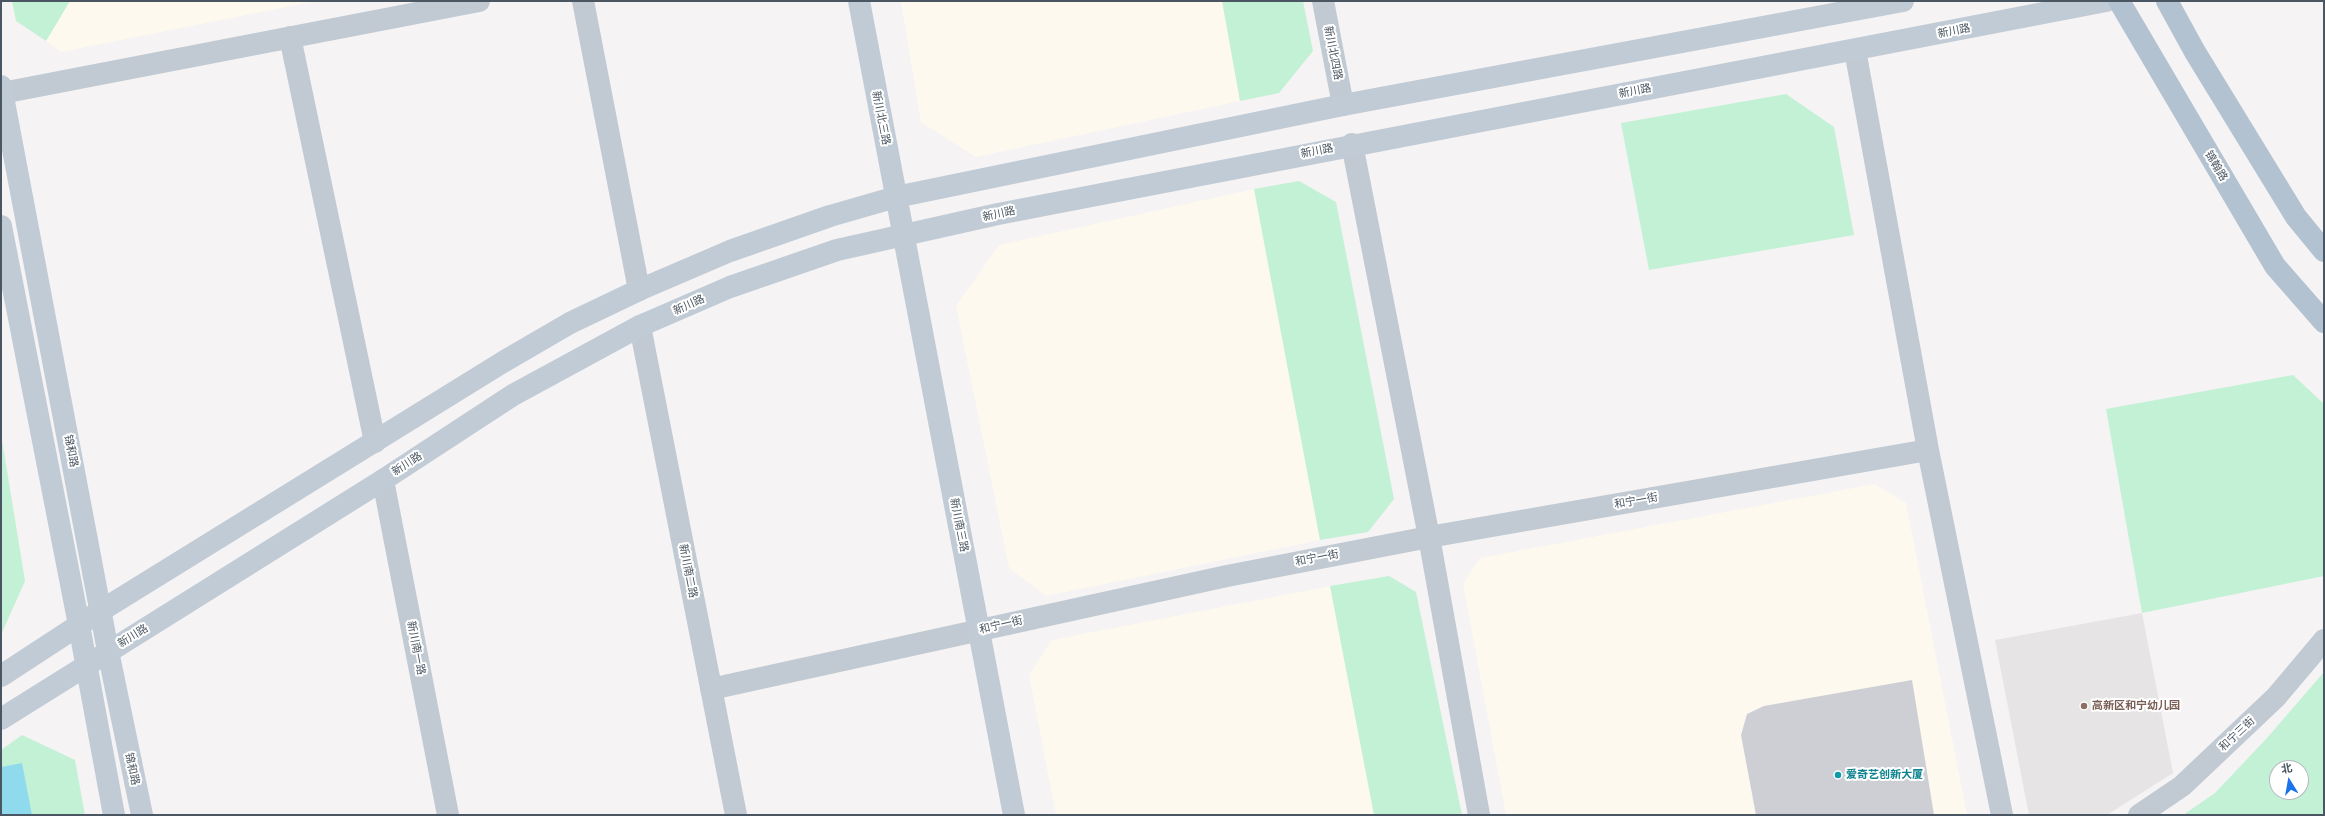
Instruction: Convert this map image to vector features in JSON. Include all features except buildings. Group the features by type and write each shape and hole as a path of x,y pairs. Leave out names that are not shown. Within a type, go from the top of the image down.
{"main road":[{"name":"锦翰路","path":"2119,1 2275,266 2324,322"},
{"path":"2167,1 2195,52 2296,217 2324,251"}],"street":[{"path":"2,89 479,1"},
{"path":"583,1 639,290"},
{"name":"新川北三路","path":"858,1 903,234"},
{"name":"新川北四路","path":"1323,1 1343,105"},
{"path":"1,676 102,610 564,327 639,290 730,251 830,216 896,197 1343,105 1845,6 1903,1"},
{"name":"新川路","path":"1,719 383,480 513,395 640,326 730,287 837,250 903,234 998,214 1352,144 1855,50 2106,1"},
{"path":"290,37 375,442"},
{"path":"1855,50 1928,450 2002,815"},
{"name":"锦和路","path":"2,89 102,610 108,651 142,815"},
{"path":"1352,144 1429,537 1479,815"},
{"path":"1,226 4,254 79,625 114,815"},
{"name":"新川南三路","path":"903,234 1014,815"},
{"path":"4,254 32,248"},
{"name":"新川南二路","path":"640,326 736,815"},
{"name":"和宁一街","path":"711,689 1227,576 1429,537 1928,450"},
{"name":"新川南一路","path":"383,480 448,815"},
{"name":"和宁三街","path":"2139,815 2182,786 2276,697 2324,640"}],"shaded area":[{"path":"70,1 316,1 61,52 46,41"},
{"path":"901,1 1222,1 1240,101 976,157 921,122"},
{"path":"1254,189 1320,540 1046,596 1009,568 956,306 999,245"},
{"path":"1875,484 1906,503 1967,815 1506,815 1463,584 1480,558"},
{"path":"1330,586 1374,815 1056,815 1029,675 1052,640"},
{"name":"高新区和宁幼儿园","path":"2142,613 2173,773 2107,815 2029,815 1995,640"}],"green space":[{"path":"12,1 70,1 46,41 16,21"},
{"path":"1222,1 1303,1 1313,51 1279,93 1240,101"},
{"path":"1786,94 1834,127 1854,235 1649,270 1621,123"},
{"path":"1299,181 1336,202 1394,499 1368,532 1320,540 1254,189"},
{"path":"2293,375 2324,404 2324,576 2142,613 2106,409"},
{"path":"1,434 25,581 1,635"},
{"path":"1389,576 1416,592 1462,815 1374,815 1330,586"},
{"path":"2324,672 2324,815 2183,815 2215,793 2267,738"},
{"path":"22,735 75,760 85,815 1,815 1,750"}],"water":[{"path":"22,763 32,815 1,815 1,767"}],"place":[{"name":"高新区和宁幼儿园","path":"2084,706"},
{"name":"爱奇艺创新大厦","path":"1838,775"}]}
